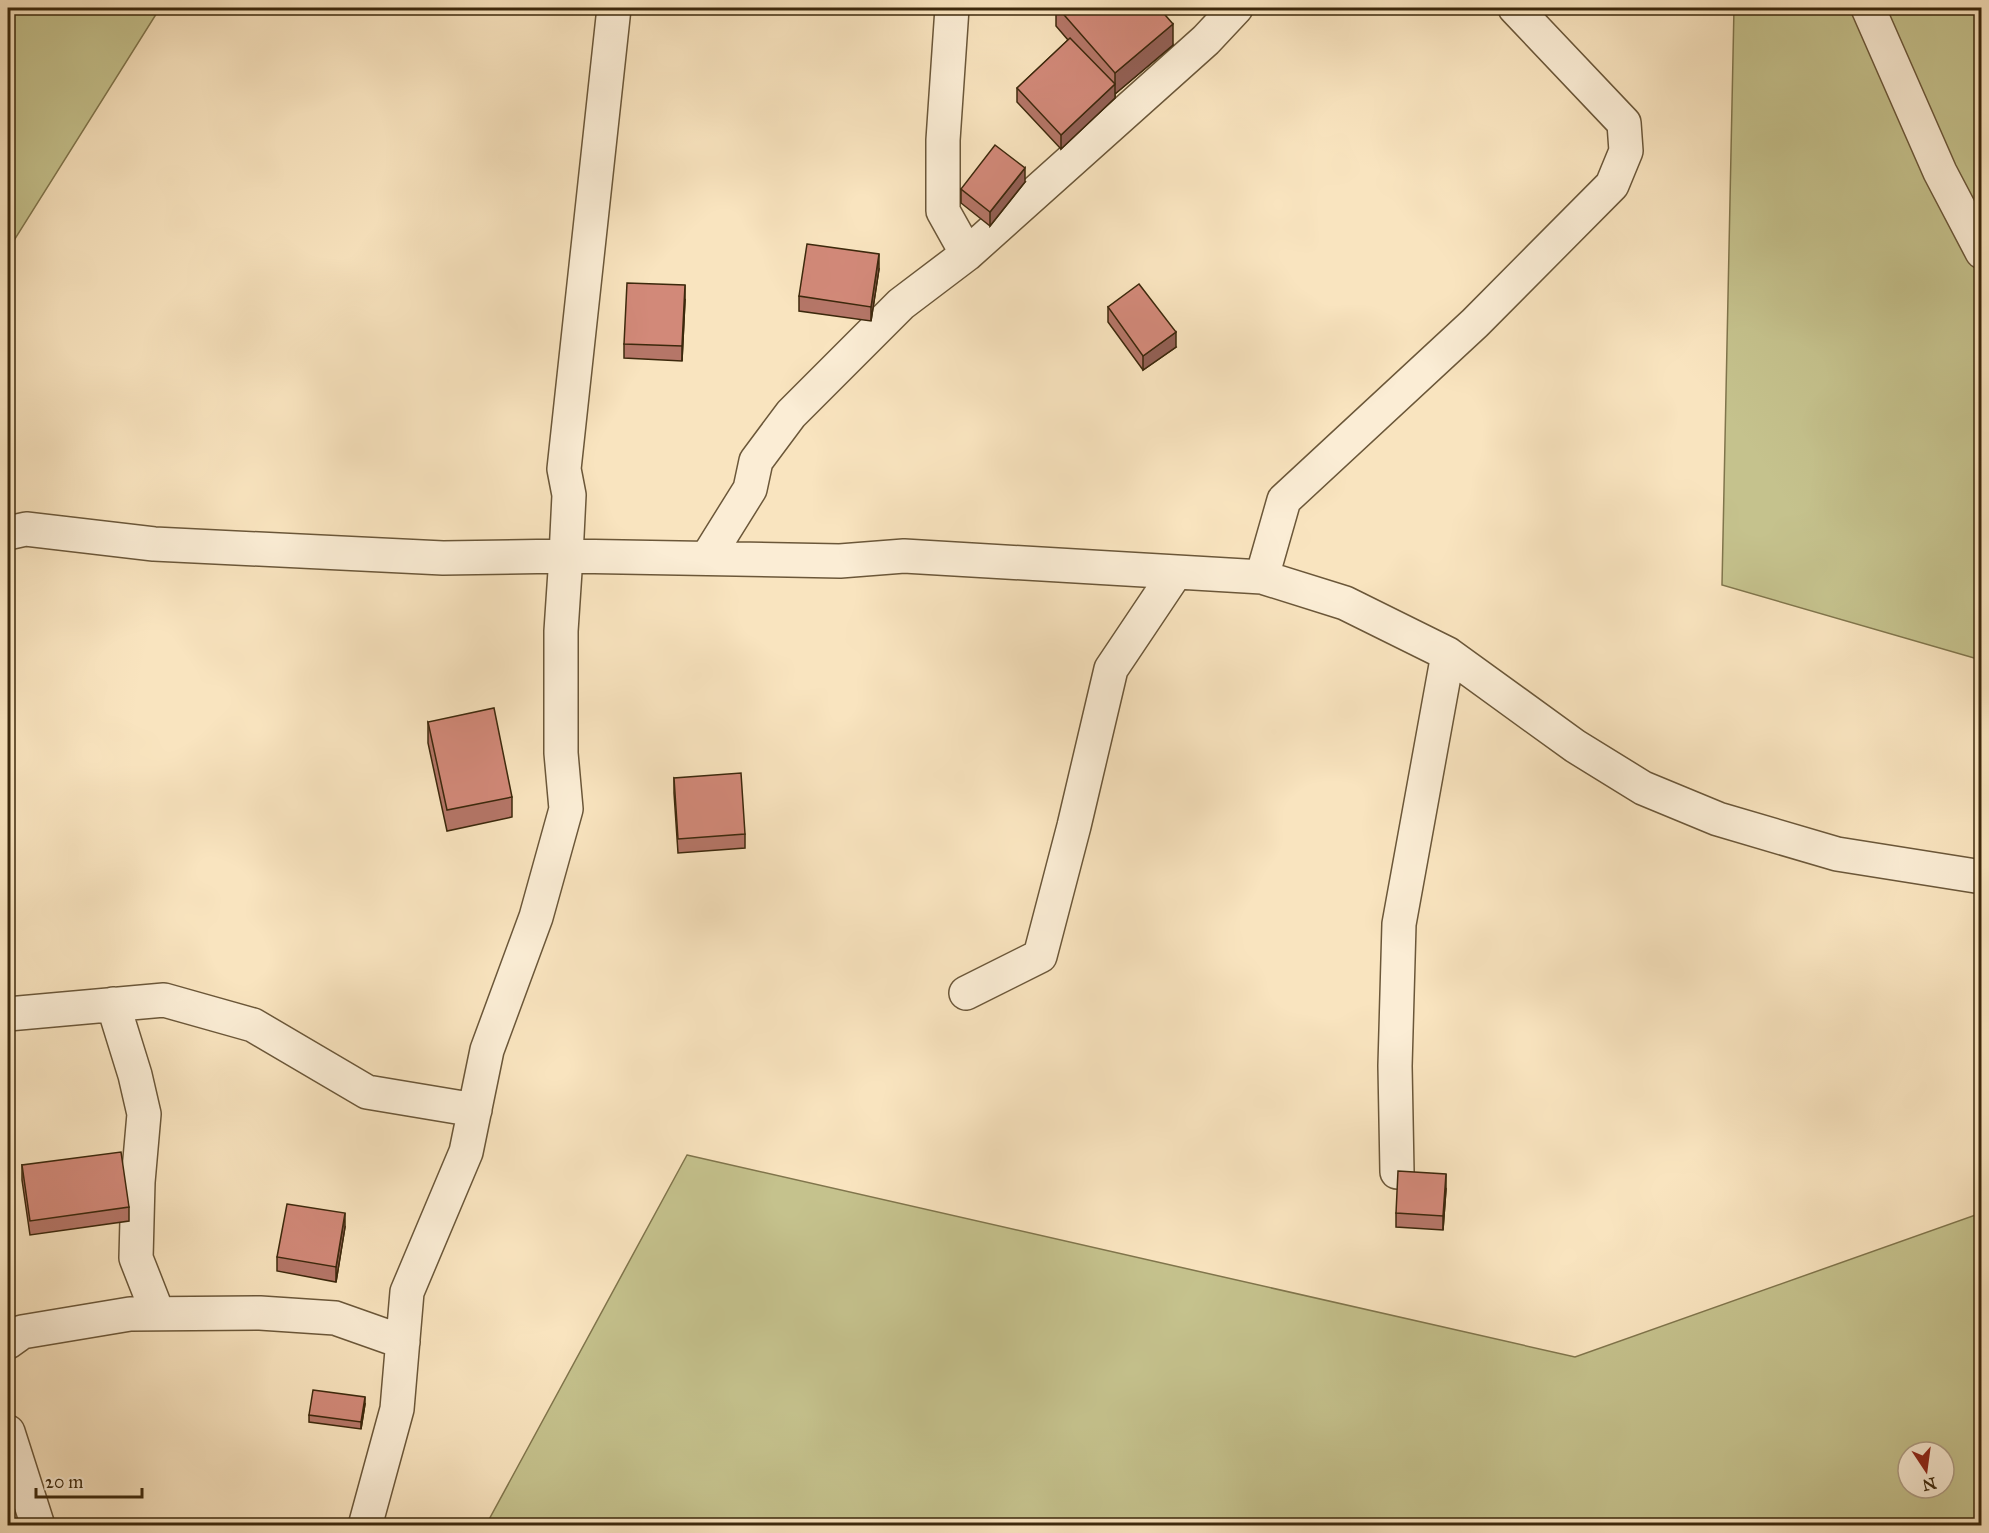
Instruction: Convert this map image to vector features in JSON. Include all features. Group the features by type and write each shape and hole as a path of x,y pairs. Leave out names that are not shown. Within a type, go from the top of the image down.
{"street":[{"path":"365,1526 397,1409 407,1292 466,1152 486,1050 536,917 566,808 561,753 561,631 569,495 564,469 614,8"},
{"path":"952,8 943,140 943,211 966,254"},
{"path":"707,558 750,489 756,461 791,414 901,304 966,254 1206,40 1236,8"},
{"path":"1262,577 1284,500 1475,323 1612,185 1626,151 1624,123 1515,8"},
{"path":"1868,8 1940,172 1982,252"},
{"path":"8,533 26,528 154,544 443,558 566,556 840,561 904,556 1262,577 1345,603 1448,654 1575,746 1643,788 1718,819 1837,854 1982,877"},
{"path":"966,993 1040,956 1111,669 1176,572"},
{"path":"1397,1172 1395,1065 1399,924 1448,654"},
{"path":"8,1014 164,1000 253,1025 367,1092 475,1110"},
{"path":"113,1005 135,1074 144,1114 138,1182 136,1258 158,1314"},
{"path":"8,1342 22,1332 130,1314 260,1313 335,1318 402,1342"},
{"path":"8,1432 38,1526"}],"shaded area":[{"path":"8,8 160,8 8,250"},
{"path":"1734,8 1981,8 1981,660 1722,585"},
{"path":"687,1155 1575,1357 1981,1213 1981,1525 486,1525"}],"building":[{"path":"1058,8 1159,8 1173,24 1115,73"},
{"path":"1070,38 1115,84 1061,135 1017,88"},
{"path":"995,145 1025,168 990,212 961,189"},
{"path":"807,244 879,254 871,307 799,296"},
{"path":"627,283 685,285 682,346 624,344"},
{"path":"1139,284 1176,332 1143,356 1108,307"},
{"path":"494,708 512,797 447,810 428,722"},
{"path":"741,773 745,834 678,839 674,778"},
{"path":"121,1152 129,1207 30,1221 22,1165"},
{"path":"1398,1171 1446,1174 1443,1216 1396,1213"},
{"path":"287,1204 345,1213 336,1267 277,1257"},
{"path":"313,1390 365,1397 361,1422 309,1415"}]}
